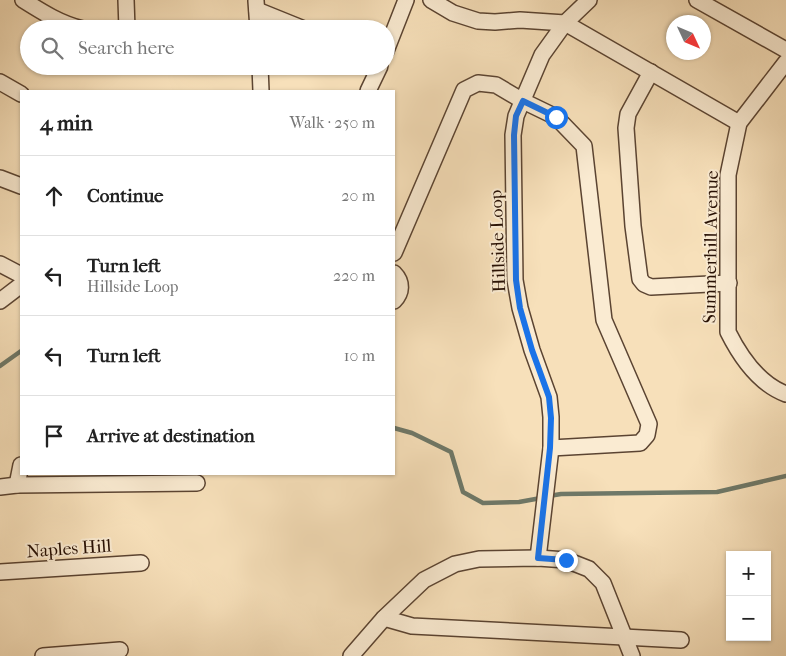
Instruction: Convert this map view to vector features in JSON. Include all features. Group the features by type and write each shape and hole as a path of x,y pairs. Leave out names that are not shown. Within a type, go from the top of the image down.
{"street":[{"path":"23,0 42,6 62,20"},
{"path":"126,0 127,20"},
{"path":"395,28 406,0"},
{"path":"431,0 454,13 478,21 520,20 565,23 739,123"},
{"name":"Hillside Loop","path":"538,558 550,448 551,418 549,397 532,350 520,308 516,280 514,135 516,116 542,55 565,23 589,0"},
{"path":"697,0 786,50"},
{"path":"258,20 257,5 286,20"},
{"name":"Summerhill Avenue","path":"786,62 739,123 728,175 728,332 737,350 751,368 775,390 786,394"},
{"path":"651,72 628,114 626,128 633,226 640,279 644,284 651,287 729,283"},
{"path":"260,75 261,90"},
{"path":"368,90 376,75"},
{"path":"0,82 20,93"},
{"path":"395,251 464,90 478,83 496,85 556,117 584,146 604,320 649,424 647,435 640,443 550,448"},
{"path":"0,178 20,186"},
{"path":"0,264 20,274"},
{"path":"395,274 400,282 401,288 395,300"},
{"path":"0,302 20,286"},
{"path":"18,485 20,472"},
{"path":"0,487 145,478 158,484 197,483"},
{"path":"351,656 384,618 424,580 455,564 479,559 538,558 566,560 589,569 603,583 632,656"},
{"name":"Naples Hill","path":"0,572 141,563"},
{"path":"384,618 412,626 682,640"},
{"path":"43,656 120,650"}],"waterway":[{"path":"0,366 20,352"},
{"path":"395,428 412,433 451,452 463,492 483,503 519,502 541,498"},
{"path":"549,496 561,494 717,492 786,476"}],"route":[{"path":"556,117 523,101 516,116 514,135 516,280 520,308 532,350 549,397 551,418 550,448 538,558 566,560"}]}
